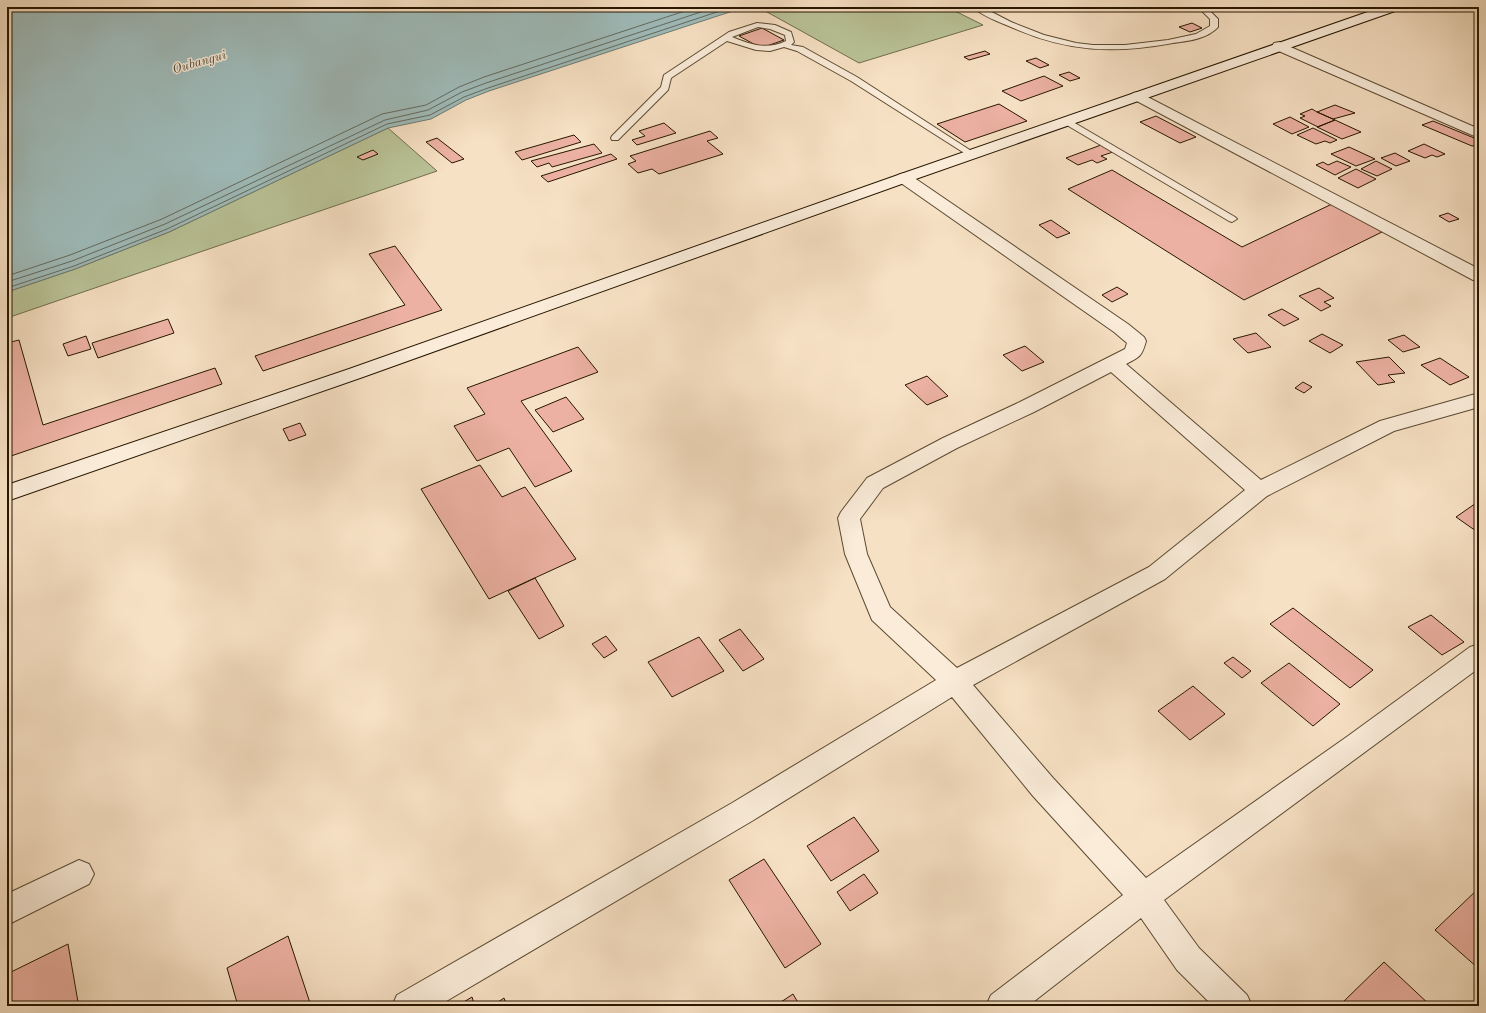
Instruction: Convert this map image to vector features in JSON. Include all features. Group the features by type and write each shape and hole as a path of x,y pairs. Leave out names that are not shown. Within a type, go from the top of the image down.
{"street":[{"path":"7,493 356,373 972,154 1068,122 1279,46 1394,7"},
{"path":"1279,46 1479,134"},
{"path":"1138,96 1479,276"},
{"path":"904,178 1121,328 1137,341 1134,352 1027,407 950,443 875,483 849,518 856,554 881,613 955,682 1043,787 1144,897 1188,959 1236,1006"},
{"path":"1113,363 1259,490"},
{"path":"408,1006 755,804 955,682 1157,573 1259,490 1387,426 1479,400"},
{"path":"1002,1006 1144,897 1479,654"},
{"path":"7,910 79,874"}],"lane":[{"path":"977,7 995,18 1051,39 1084,46 1111,48 1143,46 1196,37 1210,31 1214,27 1214,19 1202,7"},
{"path":"615,138 665,88 667,77 732,34 757,25 772,27 788,34 790,42 771,49 757,50 727,38"},
{"path":"786,44 800,49 854,79 972,154"},
{"path":"1068,122 1232,219"}],"green space":[{"path":"758,7 947,7 983,25 859,63"},
{"path":"388,128 437,171 7,318 7,292 75,269 169,232"}],"water":[{"name":"Oubangui","path":"7,7 745,7 489,91 466,100 431,119 388,128 169,232 75,269 7,292"}],"building":[{"path":"1192,23 1202,28 1190,32 1179,27"},
{"path":"762,28 784,40 761,48 739,36"},
{"path":"985,51 990,54 969,60 964,57"},
{"path":"1036,58 1049,65 1040,68 1026,61"},
{"path":"1069,72 1080,78 1070,81 1059,75"},
{"path":"1044,76 1063,86 1021,101 1002,91"},
{"path":"999,104 1027,121 965,142 937,124"},
{"path":"1335,105 1355,113 1333,119 1317,112"},
{"path":"1312,109 1335,120 1318,127 1300,118 1305,116 1300,114"},
{"path":"1156,116 1196,137 1180,143 1140,122"},
{"path":"1290,117 1309,127 1292,134 1273,124"},
{"path":"1335,120 1361,132 1342,139 1317,127"},
{"path":"1433,121 1479,140 1479,145 1472,146 1422,125"},
{"path":"664,123 676,133 637,145 632,140 645,136 639,131"},
{"path":"1313,128 1337,140 1330,143 1325,141 1316,144 1297,135"},
{"path":"710,131 718,138 707,141 723,154 659,174 652,169 638,173 628,164 636,161 630,156"},
{"path":"574,135 581,142 522,160 515,152"},
{"path":"437,138 464,159 452,163 426,142"},
{"path":"594,144 602,153 552,167 549,163 537,167 531,161"},
{"path":"1424,144 1445,154 1437,157 1432,155 1425,158 1408,151"},
{"path":"1101,145 1113,152 1101,156 1107,159 1097,163 1092,160 1078,165 1066,158"},
{"path":"1349,147 1375,159 1356,166 1331,154"},
{"path":"373,150 378,154 363,160 357,157"},
{"path":"1395,153 1410,161 1396,166 1381,158"},
{"path":"611,154 617,159 548,182 541,176"},
{"path":"1337,161 1351,167 1335,175 1316,165 1323,162 1328,165"},
{"path":"1376,161 1392,169 1377,176 1361,169"},
{"path":"1356,169 1376,179 1358,188 1338,178"},
{"path":"1112,170 1242,247 1332,204 1386,230 1244,300 1068,189"},
{"path":"1448,213 1459,219 1449,222 1439,216"},
{"path":"1051,220 1070,233 1057,238 1039,225"},
{"path":"395,246 442,310 263,371 255,356 405,305 369,254"},
{"path":"1117,287 1128,294 1112,302 1102,295"},
{"path":"1319,288 1334,298 1324,302 1331,306 1321,311 1299,296"},
{"path":"1282,309 1299,319 1284,326 1268,315"},
{"path":"168,319 174,333 98,358 92,343"},
{"path":"1256,333 1271,347 1248,353 1233,339"},
{"path":"1322,334 1343,345 1330,353 1309,341"},
{"path":"1404,335 1420,347 1403,352 1388,340"},
{"path":"86,336 91,349 68,356 63,344"},
{"path":"19,340 43,425 215,368 222,384 11,456 7,440 7,343"},
{"path":"1025,346 1044,362 1022,371 1003,355"},
{"path":"578,347 598,372 521,401 572,471 535,487 509,448 477,461 454,426 485,414 467,388"},
{"path":"1389,357 1405,373 1388,375 1395,382 1378,385 1356,362"},
{"path":"1440,358 1469,377 1450,385 1421,365"},
{"path":"927,376 948,396 927,405 905,385"},
{"path":"1303,382 1312,387 1304,393 1295,388"},
{"path":"566,397 584,419 553,432 535,410"},
{"path":"300,423 306,435 289,441 283,429"},
{"path":"480,465 502,497 525,487 576,559 489,599 421,489"},
{"path":"1479,501 1479,529 1476,531 1456,517"},
{"path":"535,578 564,626 539,639 508,591"},
{"path":"1293,608 1373,670 1350,688 1270,624"},
{"path":"1431,615 1464,642 1442,655 1408,627"},
{"path":"740,629 764,659 743,671 719,640"},
{"path":"606,636 617,650 604,658 592,644"},
{"path":"699,637 724,671 672,697 648,662"},
{"path":"1233,657 1251,671 1242,678 1224,663"},
{"path":"1289,663 1340,704 1313,726 1261,683"},
{"path":"1193,686 1225,714 1190,740 1158,711"},
{"path":"854,817 879,851 831,881 807,846"},
{"path":"764,859 821,944 785,968 729,880"},
{"path":"864,874 878,893 850,911 837,892"},
{"path":"1479,888 1479,969 1435,930"},
{"path":"288,936 311,1006 238,1006 227,968"},
{"path":"68,944 78,1002 69,1006 7,1006 7,974"},
{"path":"1384,962 1431,1006 1339,1006"},
{"path":"793,994 800,1006 775,1006"},
{"path":"472,997 475,1006 457,1006"},
{"path":"504,998 507,1006 492,1006"}]}
